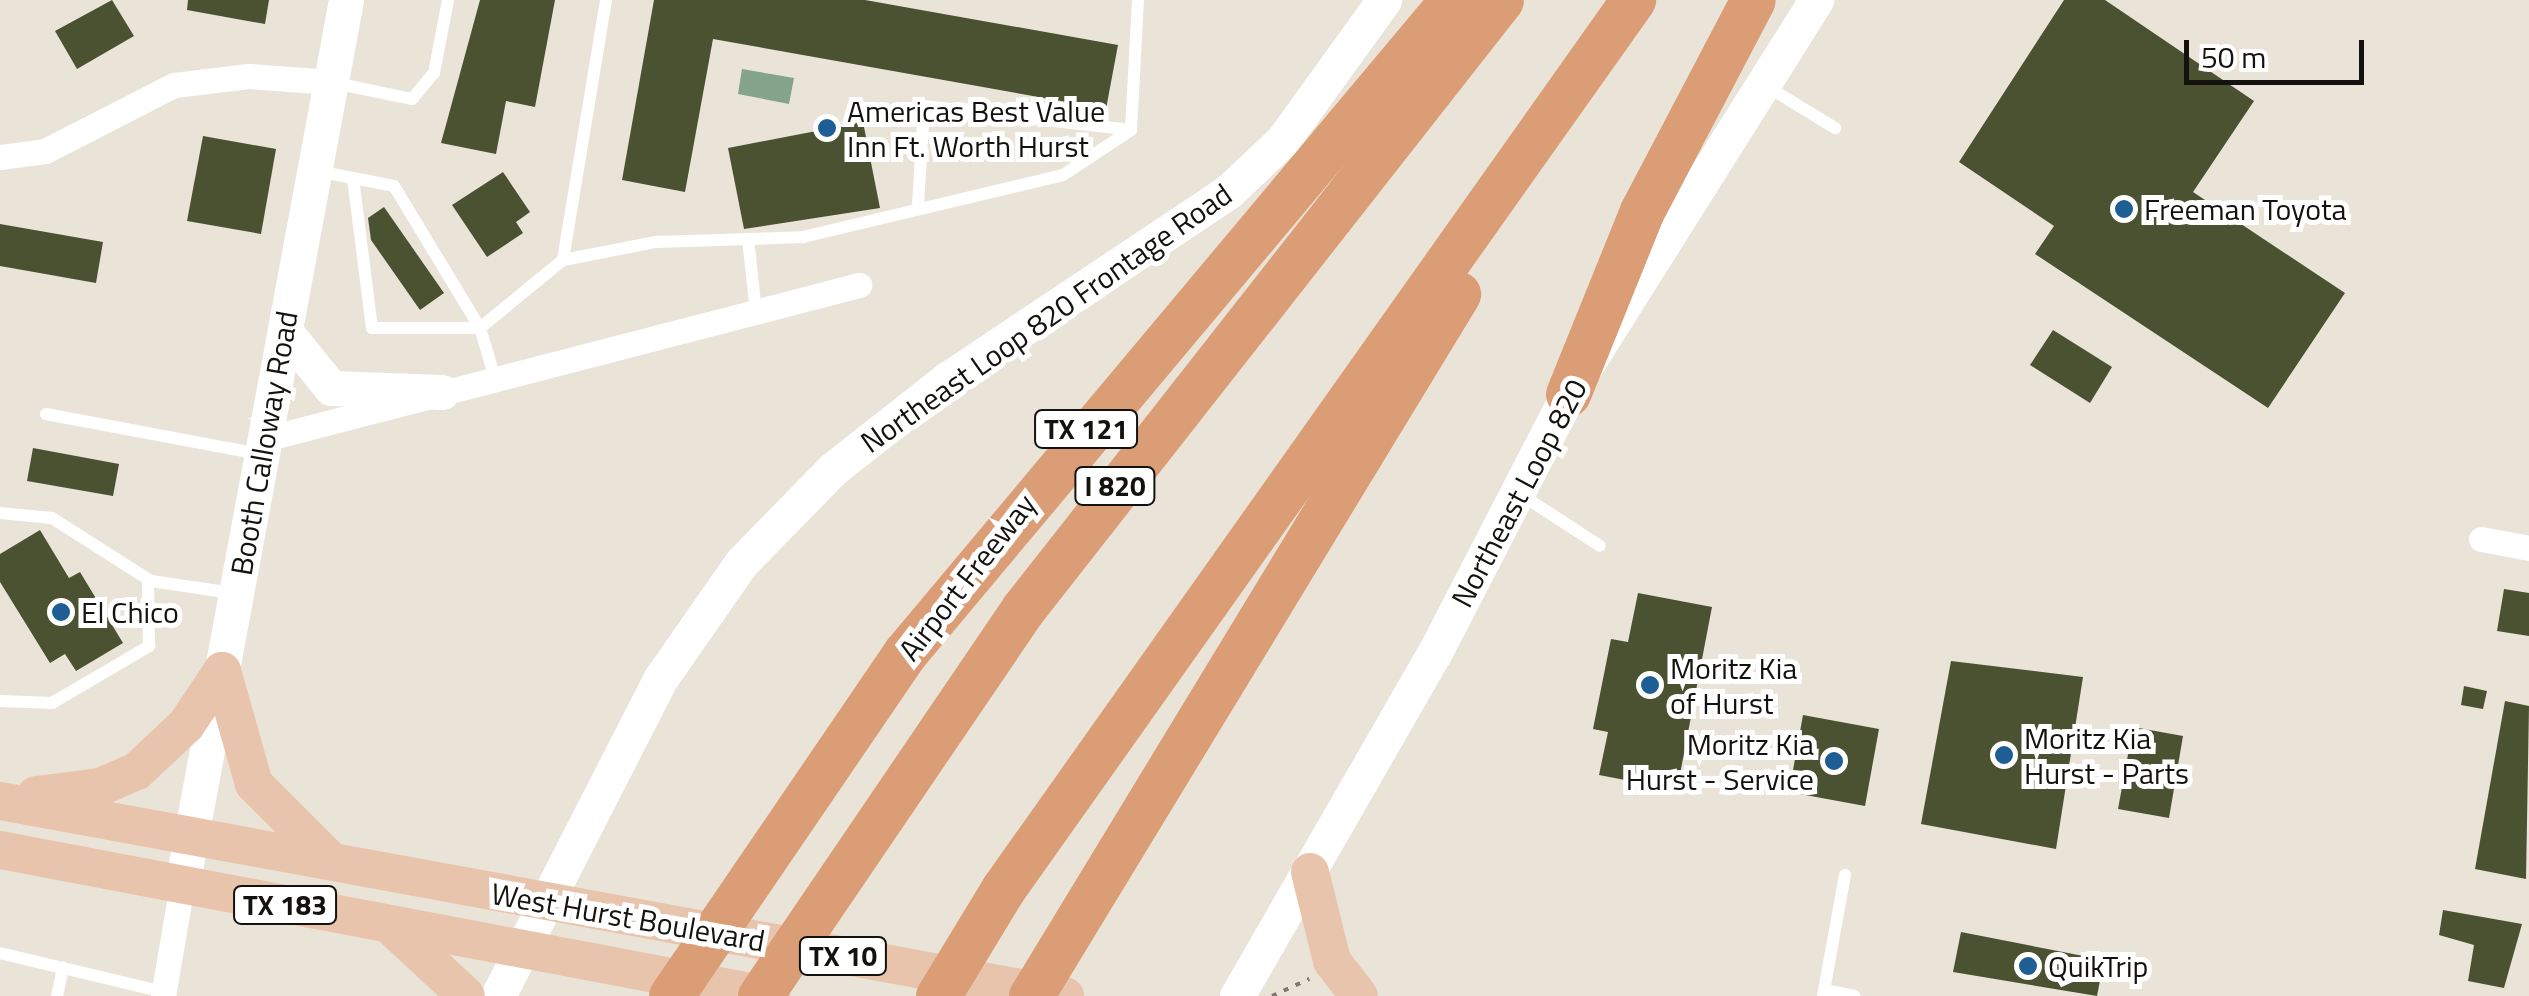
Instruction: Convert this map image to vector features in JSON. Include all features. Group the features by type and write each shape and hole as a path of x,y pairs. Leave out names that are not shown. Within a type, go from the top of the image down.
{"highway":[{"name":"Airport Freeway","path":"671,996 904,654 1452,0"},
{"name":"I 820","path":"760,996 1023,608 1502,0"},
{"path":"938,996 1014,873 1556,118 1632,0"},
{"path":"1568,394 1642,211 1753,0"},
{"path":"1031,996 1524,187 1556,118"}],"main road":[{"name":"Booth Calloway Road","path":"182,885 346,0"},
{"name":"Northeast Loop 820 Frontage Road","path":"498,996 662,678 742,562 833,469 946,380 1229,192 1283,140 1384,0"},
{"name":"Northeast Loop 820","path":"1237,996 1520,494 1568,394 1766,86 1816,0"},
{"path":"285,331 331,388 442,392"},
{"path":"0,799 100,787 137,771 186,725 222,671"},
{"path":"222,671 254,784 335,864"},
{"name":"TX 10","path":"0,799 192,837"},
{"name":"West Hurst Boulevard","path":"192,837 1064,996"},
{"name":"TX 183","path":"0,850 182,885"},
{"path":"1310,872 1332,961 1360,996"},
{"name":"West Hurst Boulevard","path":"182,885 771,996"},
{"path":"388,925 466,996"}],"street":[{"path":"0,157 46,151 174,85 248,76 331,82"},
{"path":"264,447 442,392 859,286"},
{"path":"2482,539 2529,548"},
{"path":"164,994 182,885"}],"lane":[{"path":"331,82 412,100 434,73 448,0"},
{"path":"563,260 606,0"},
{"path":"1132,130 1138,0"},
{"path":"1766,86 1836,128"},
{"path":"918,205 924,106 1132,130"},
{"path":"352,178 372,328 480,328 563,260 656,242 803,238 918,205 1063,175 1132,130"},
{"path":"314,171 394,186 480,328 495,378"},
{"path":"748,239 756,312"},
{"path":"46,414 264,447"},
{"path":"1520,494 1600,546"},
{"path":"0,513 52,518 148,580 236,594"},
{"path":"0,701 52,703 149,646 148,580"},
{"path":"1845,874 1824,993 1854,996"},
{"path":"0,953 164,994"},
{"path":"57,996 63,968"}],"path":[{"path":"1272,996 1318,975"}],"shaded area":[{"path":"742,69 794,78 789,104 738,94"}],"building":[{"path":"112,0 134,36 77,69 55,31"},
{"path":"188,0 269,0 265,24 187,10"},
{"path":"480,0 555,0 535,107 506,101 496,154 441,143"},
{"path":"654,0 865,0 1118,45 1106,109 713,39 685,192 622,180"},
{"name":"Freeman Toyota","path":"2064,0 2105,0 2254,101 2193,192 2345,293 2268,408 2035,254 2054,226 1959,162"},
{"path":"863,122 880,208 744,229 728,148"},
{"path":"203,136 276,149 261,234 187,221"},
{"path":"503,172 530,212 516,222 523,233 487,257 452,205"},
{"path":"384,207 444,293 420,310 371,240 368,218"},
{"path":"0,224 103,242 96,283 0,266"},
{"path":"2053,330 2112,367 2090,403 2030,365"},
{"path":"33,448 119,464 113,496 27,481"},
{"name":"El Chico","path":"40,530 69,578 80,572 123,643 76,671 65,654 50,663 0,582 0,554"},
{"path":"2504,589 2529,593 2529,636 2497,631"},
{"name":"Moritz Kia of Hurst","path":"1638,593 1712,607 1677,790 1599,775 1608,732 1593,729 1611,639 1628,642"},
{"name":"Moritz Kia Hurst - Parts","path":"1951,661 2083,677 2056,849 1921,824"},
{"path":"2464,686 2487,691 2483,709 2461,705"},
{"path":"2505,701 2529,706 2526,879 2475,869"},
{"name":"Moritz Kia Hurst - Service","path":"1803,715 1879,729 1865,806 1789,792"},
{"path":"2133,727 2183,736 2169,818 2118,809"},
{"path":"2443,910 2522,924 2504,988 2468,981 2474,945 2439,935"},
{"name":"QuikTrip","path":"1961,932 2104,960 2097,996 1953,972"}],"place":[{"name":"Americas Best Value Inn Ft. Worth Hurst","path":"827,128"},
{"name":"Freeman Toyota","path":"2124,209"},
{"name":"El Chico","path":"61,612"},
{"name":"Moritz Kia of Hurst","path":"1650,685"},
{"name":"Moritz Kia Hurst - Parts","path":"2004,755"},
{"name":"Moritz Kia Hurst - Service","path":"1834,761"},
{"name":"QuikTrip","path":"2028,966"}]}
